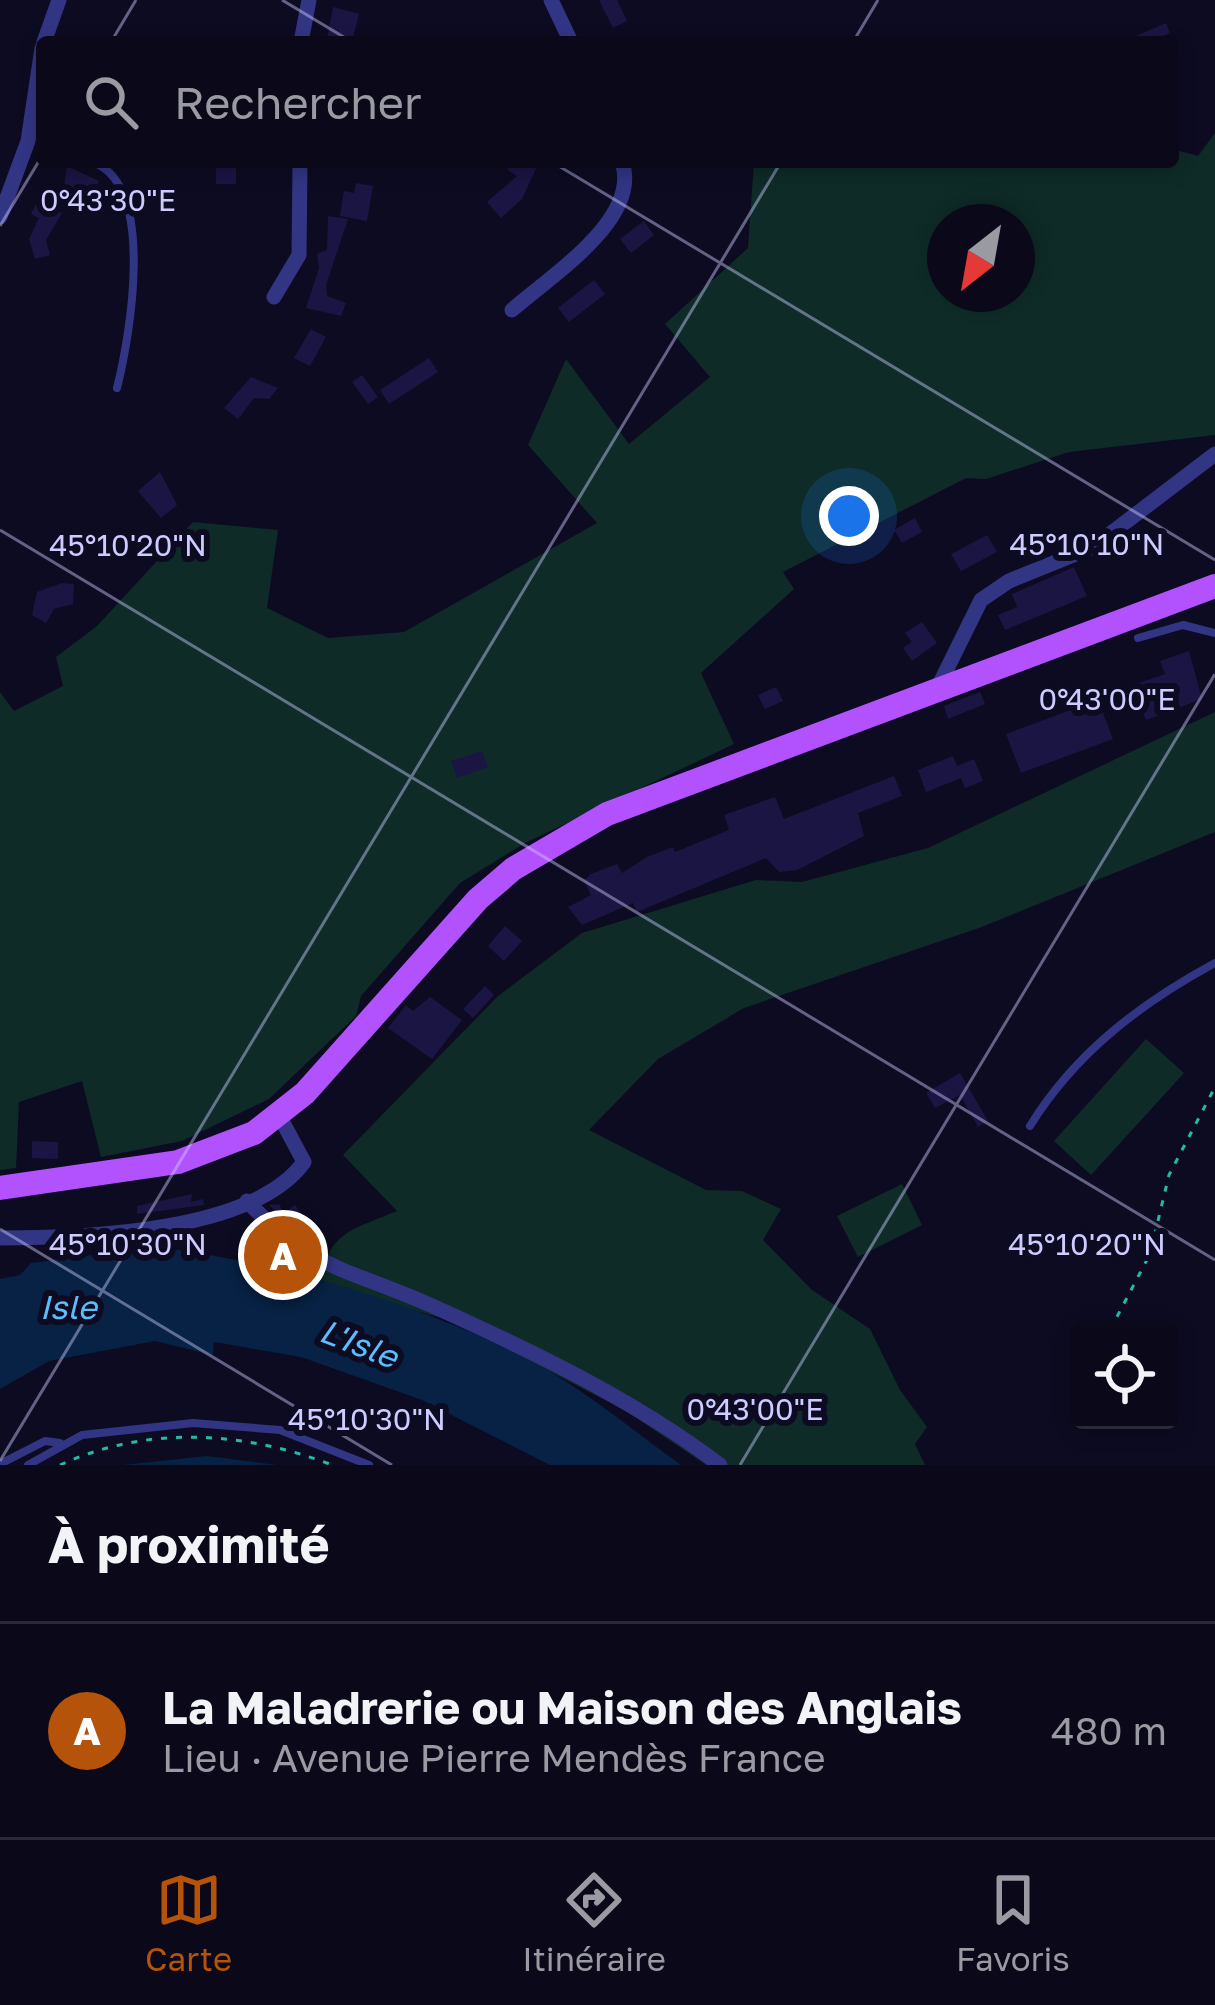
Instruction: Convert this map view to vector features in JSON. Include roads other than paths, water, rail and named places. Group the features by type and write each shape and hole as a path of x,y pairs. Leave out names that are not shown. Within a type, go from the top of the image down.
{"main road":[{"path":"0,1188 178,1162 254,1133 280,1117 332,1065 440,936 513,869 607,814 1215,586"}],"street":[{"path":"46,36 59,0"},
{"path":"302,36 309,0"},
{"path":"551,0 568,36"},
{"path":"0,217 35,144"},
{"path":"274,297 299,255 300,168"},
{"path":"512,310 601,229 627,187 623,168"},
{"path":"937,688 981,600 1009,581 1093,547 1215,454"},
{"path":"0,1238 134,1233 247,1201 304,1162 280,1117"},
{"path":"247,1201 295,1247 333,1270 430,1305 578,1378 720,1465"}],"lane":[{"path":"106,168 127,196 132,297 117,388"},
{"path":"1138,638 1183,625 1215,633"},
{"path":"1030,1126 1052,1091 1095,1044 1175,984 1215,963"},
{"path":"0,1464 45,1441 60,1443 165,1423 242,1424 280,1430 369,1465"},
{"path":"28,1465 60,1443"}],"water":[{"path":"154,1247 310,1277 470,1332 562,1379 681,1465 550,1465 422,1400 301,1357 214,1342 213,1355 155,1341 49,1361 0,1389 0,1279 20,1275 31,1263"},
{"path":"207,1456 277,1465 123,1465"}],"place":[{"name":"La Maladrerie ou Maison des Anglais","path":"283,1255"}],"water label":[{"name":"Isle","path":"68,1306"},
{"name":"L'Isle","path":"359,1343"}]}
